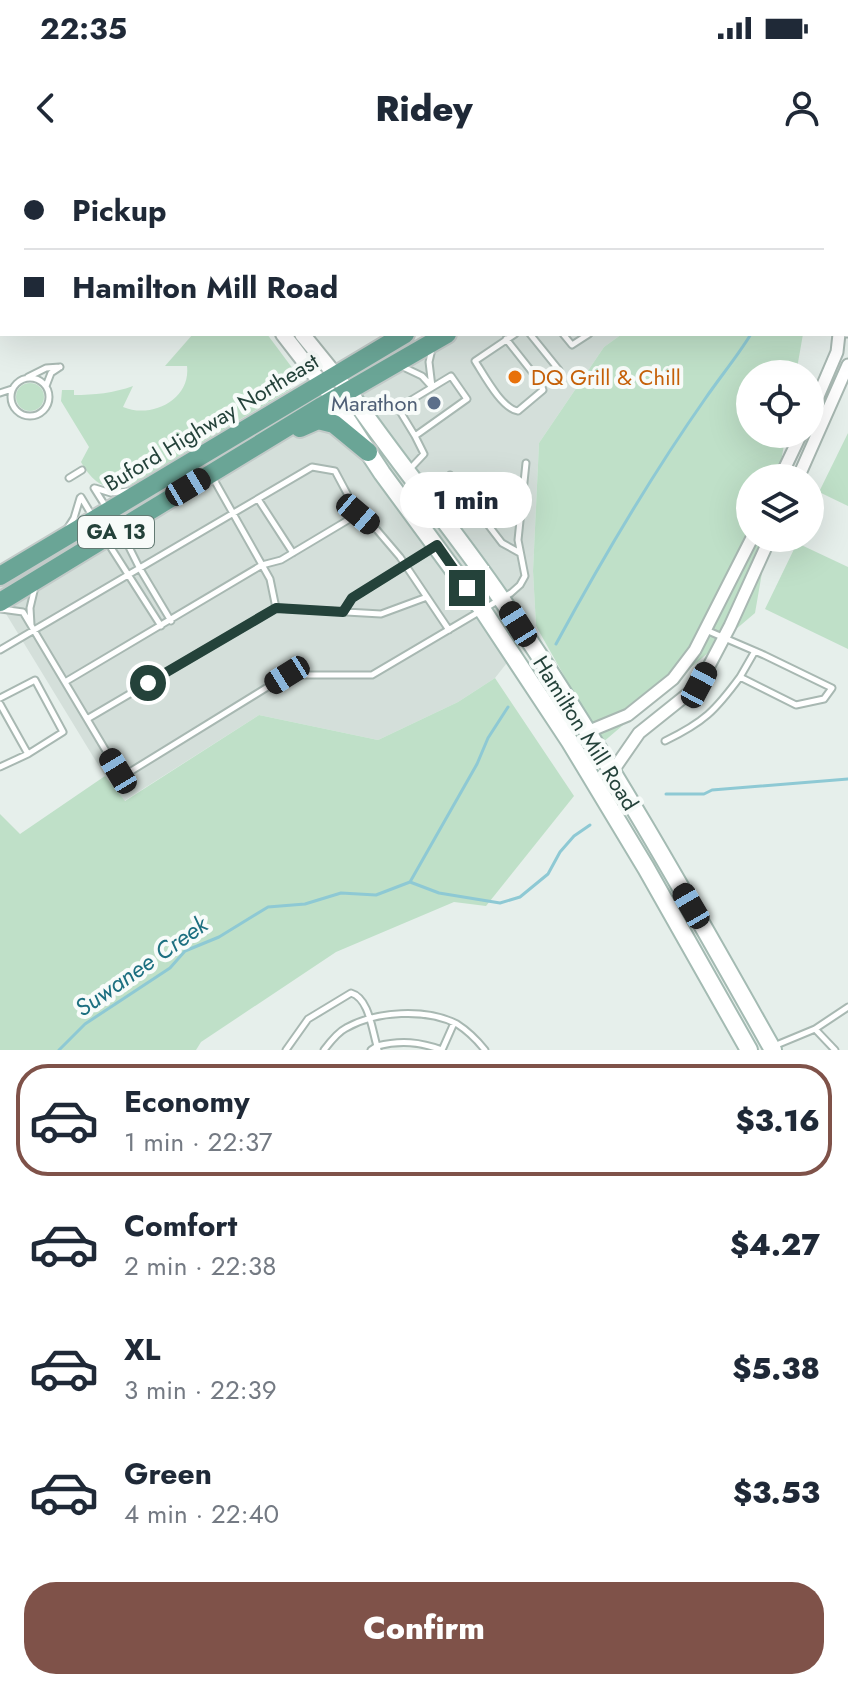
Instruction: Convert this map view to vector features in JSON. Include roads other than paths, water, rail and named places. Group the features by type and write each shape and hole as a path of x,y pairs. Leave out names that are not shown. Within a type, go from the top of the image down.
{"main road":[{"name":"Buford Highway Northeast","path":"0,576 402,336"},
{"name":"Buford Highway Northeast","path":"0,602 441,338"},
{"name":"Hamilton Mill Road","path":"341,396 368,452 482,609 591,777 749,1050"},
{"name":"Hamilton Mill Road","path":"341,396 408,471 501,598 612,772 770,1049"},
{"path":"264,442 318,420 344,430 368,452"}],"street":[{"path":"285,336 341,396"},
{"path":"303,336 328,380"},
{"path":"824,382 837,352 839,336"},
{"path":"804,464 848,365"},
{"path":"587,732 628,715 673,679 695,650 745,552"},
{"path":"612,772 639,733 699,685 763,552"}],"lane":[{"path":"506,339 543,390 518,411 511,410 504,403 475,361 506,339 511,336"},
{"path":"532,336 559,370"},
{"path":"565,336 572,345 586,336"},
{"path":"432,387 429,362 441,338"},
{"path":"396,364 422,376 432,387"},
{"path":"0,393 46,368 60,367 51,373 46,387"},
{"path":"408,471 424,454 398,408 451,376 467,399 415,436"},
{"path":"13,388 11,402 18,413 31,417 38,415 47,406 49,393 36,379 26,379"},
{"path":"0,400 11,402"},
{"path":"0,609 23,612 118,771 128,773 287,675 372,675 520,585 525,576 518,540 526,463"},
{"path":"0,650 312,467 335,471 358,514 377,530 406,566 449,630"},
{"path":"69,478 82,470"},
{"path":"211,474 270,579 276,608"},
{"path":"450,475 502,543 521,553"},
{"path":"149,488 111,493 94,488 102,516 140,569 171,621"},
{"path":"59,541 74,518 81,497 102,516 113,534 129,575 161,626"},
{"path":"258,499 293,553"},
{"path":"65,682 262,565 281,560 358,514"},
{"path":"343,612 352,598 437,545"},
{"path":"33,629 31,600 37,581"},
{"path":"87,719 276,608 381,614 427,597"},
{"path":"705,630 832,688 824,699 796,705 740,677"},
{"path":"665,741 697,726 721,703 755,651"},
{"path":"0,698 35,680 63,732 0,767"},
{"path":"0,704 28,754"},
{"path":"286,1050 308,1019 351,993 358,995 363,1002 378,1048"},
{"path":"770,1049 815,1029 848,1007"},
{"path":"324,1050 344,1029 369,1018 407,1014 435,1016 454,1023 474,1037 485,1050"},
{"path":"371,1050 393,1042 420,1042 442,1050 454,1023"},
{"path":"815,1029 835,1050"}],"waterway":[{"path":"556,644 646,488 750,336"},
{"path":"410,882 508,707"},
{"name":"Suwanee Creek","path":"666,794 704,794 712,790 848,779"},
{"name":"Suwanee Creek","path":"59,1050 85,1024 170,968 185,951 219,937 268,907 305,904 341,893 376,895 410,882 439,893 500,903 520,897 548,874 560,852 574,836 590,825"}],"place":[{"name":"DQ Grill & Chill","path":"515,377"},
{"name":"Marathon","path":"434,403"}]}
